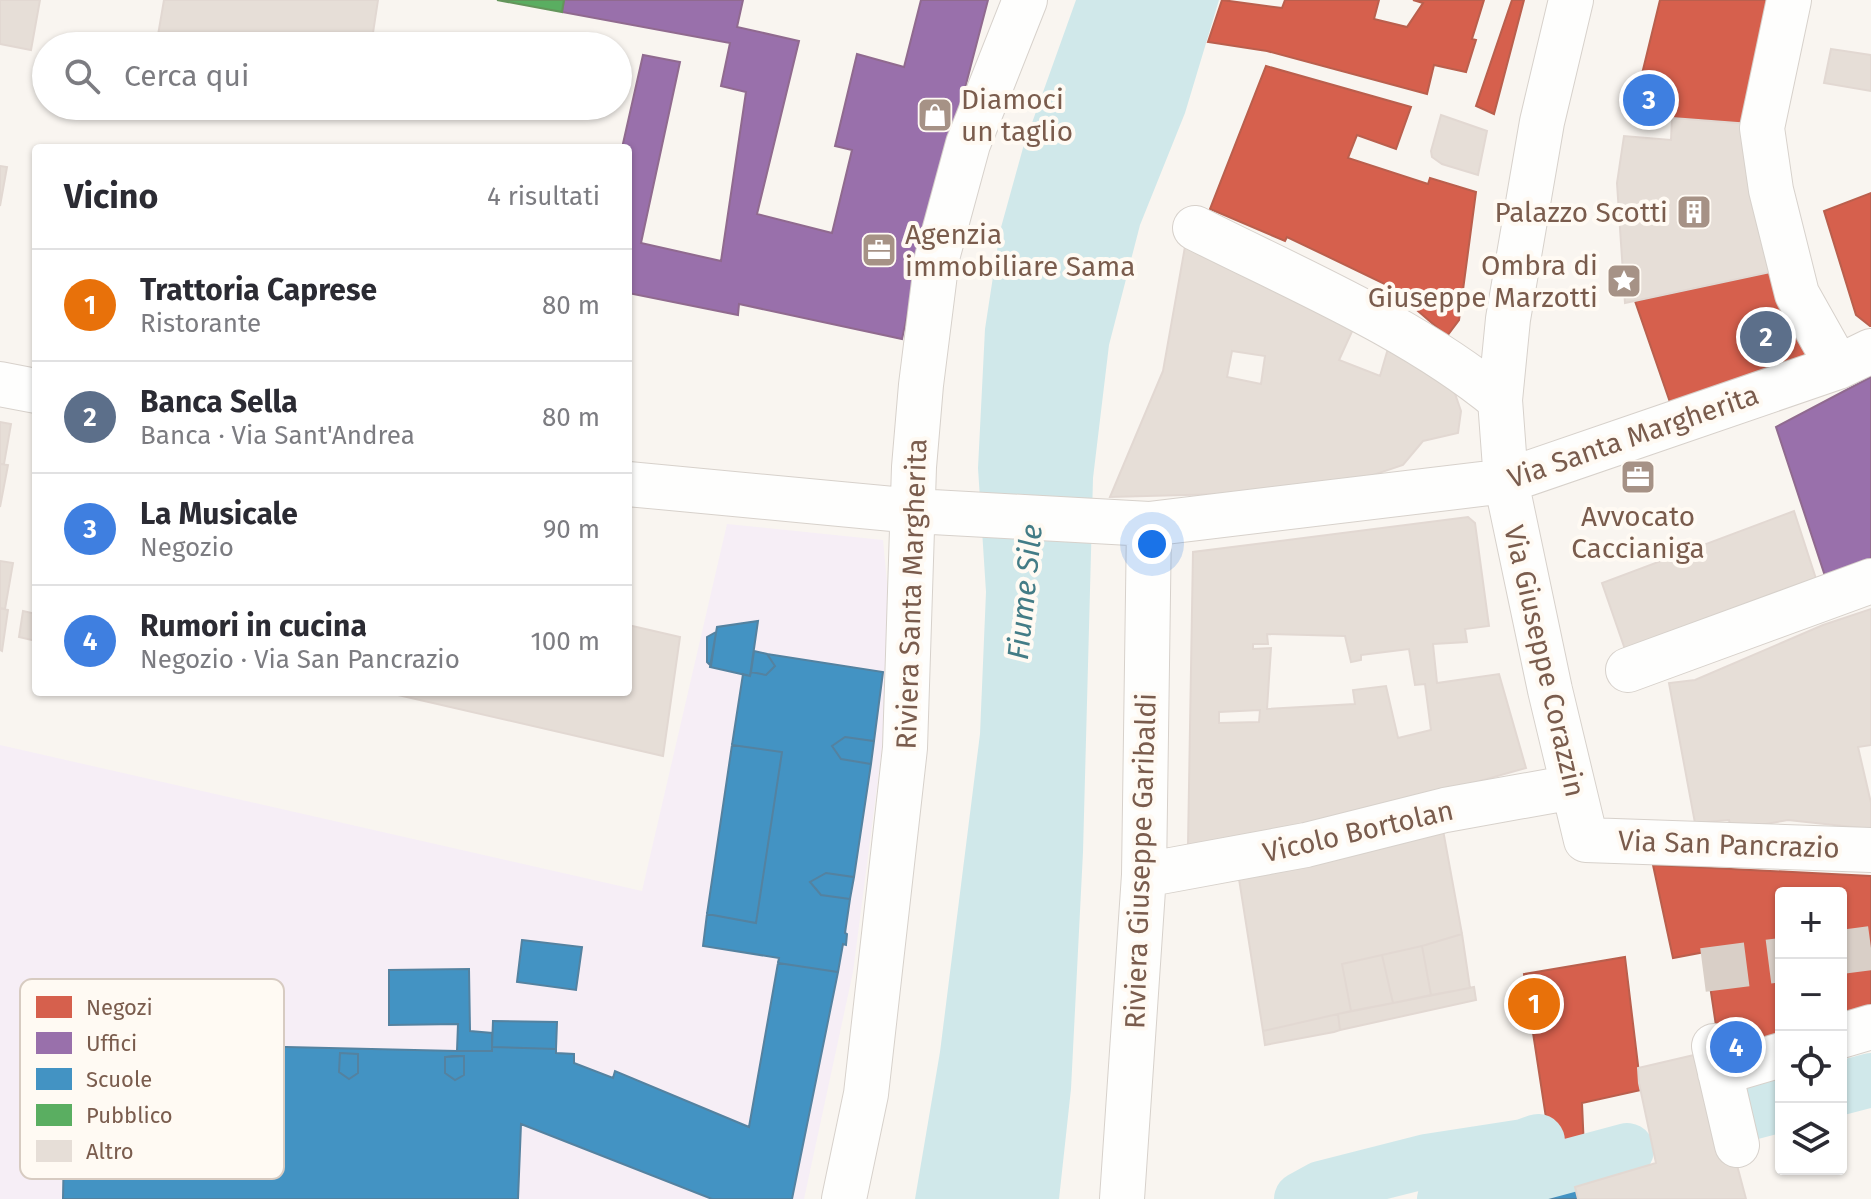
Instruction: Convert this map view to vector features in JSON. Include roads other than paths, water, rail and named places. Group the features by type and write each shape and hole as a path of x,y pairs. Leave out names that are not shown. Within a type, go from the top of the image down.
{"street":[{"name":"Riviera Santa Margherita","path":"844,1199 866,1094 902,777 921,385 937,258 968,144 1025,0"},
{"name":"Via Giuseppe Corazzin","path":"1571,0 1542,122 1508,319 1500,400 1506,481 1586,840"},
{"path":"1789,0 1762,128 1771,190 1797,294 1854,359"},
{"path":"1195,228 1404,334 1463,369 1500,400"},
{"name":"Via Santa Margherita","path":"632,484 914,511 1149,524 1506,481 1854,359"},
{"path":"0,384 32,390"},
{"name":"Riviera Giuseppe Garibaldi","path":"1122,1199 1144,875 1149,524"},
{"path":"1628,670 1871,581"},
{"name":"Vicolo Bortolan","path":"1144,875 1306,845 1445,810 1573,787"},
{"name":"Via San Pancrazio","path":"1586,840 1871,850"},
{"path":"1847,1034 1871,1027"},
{"path":"1737,1145 1717,1060 1775,1055"}],"water":[{"name":"Fiume Sile","path":"1076,0 1219,0 1185,113 1140,225 1109,345 1093,478 1083,852 1071,1089 1059,1199 915,1199 940,1052 980,734 986,592 978,468 985,329 1000,231 1023,148"}],"waterway":[{"path":"1847,1086 1871,1080"},
{"path":"1736,1117 1775,1107"},
{"path":"1301,1199 1321,1188 1427,1161 1524,1146 1538,1141"},
{"path":"1444,1199 1627,1150"}],"tunnel":[{"path":"1847,951 1871,948"},
{"path":"1703,970 1775,961"}],"place":[{"name":"La Musicale","path":"1649,100"},
{"name":"Diamoci un taglio","path":"935,115"},
{"name":"Palazzo Scotti","path":"1694,212"},
{"name":"Agenzia immobiliare Sama","path":"879,250"},
{"name":"Ombra di Giuseppe Marzotti","path":"1624,281"},
{"name":"Banca Sella","path":"1766,337"},
{"name":"Avvocato Caccianiga","path":"1638,477"},
{"name":"Trattoria Caprese","path":"1534,1004"},
{"name":"Rumori in cucina","path":"1736,1047"}]}
